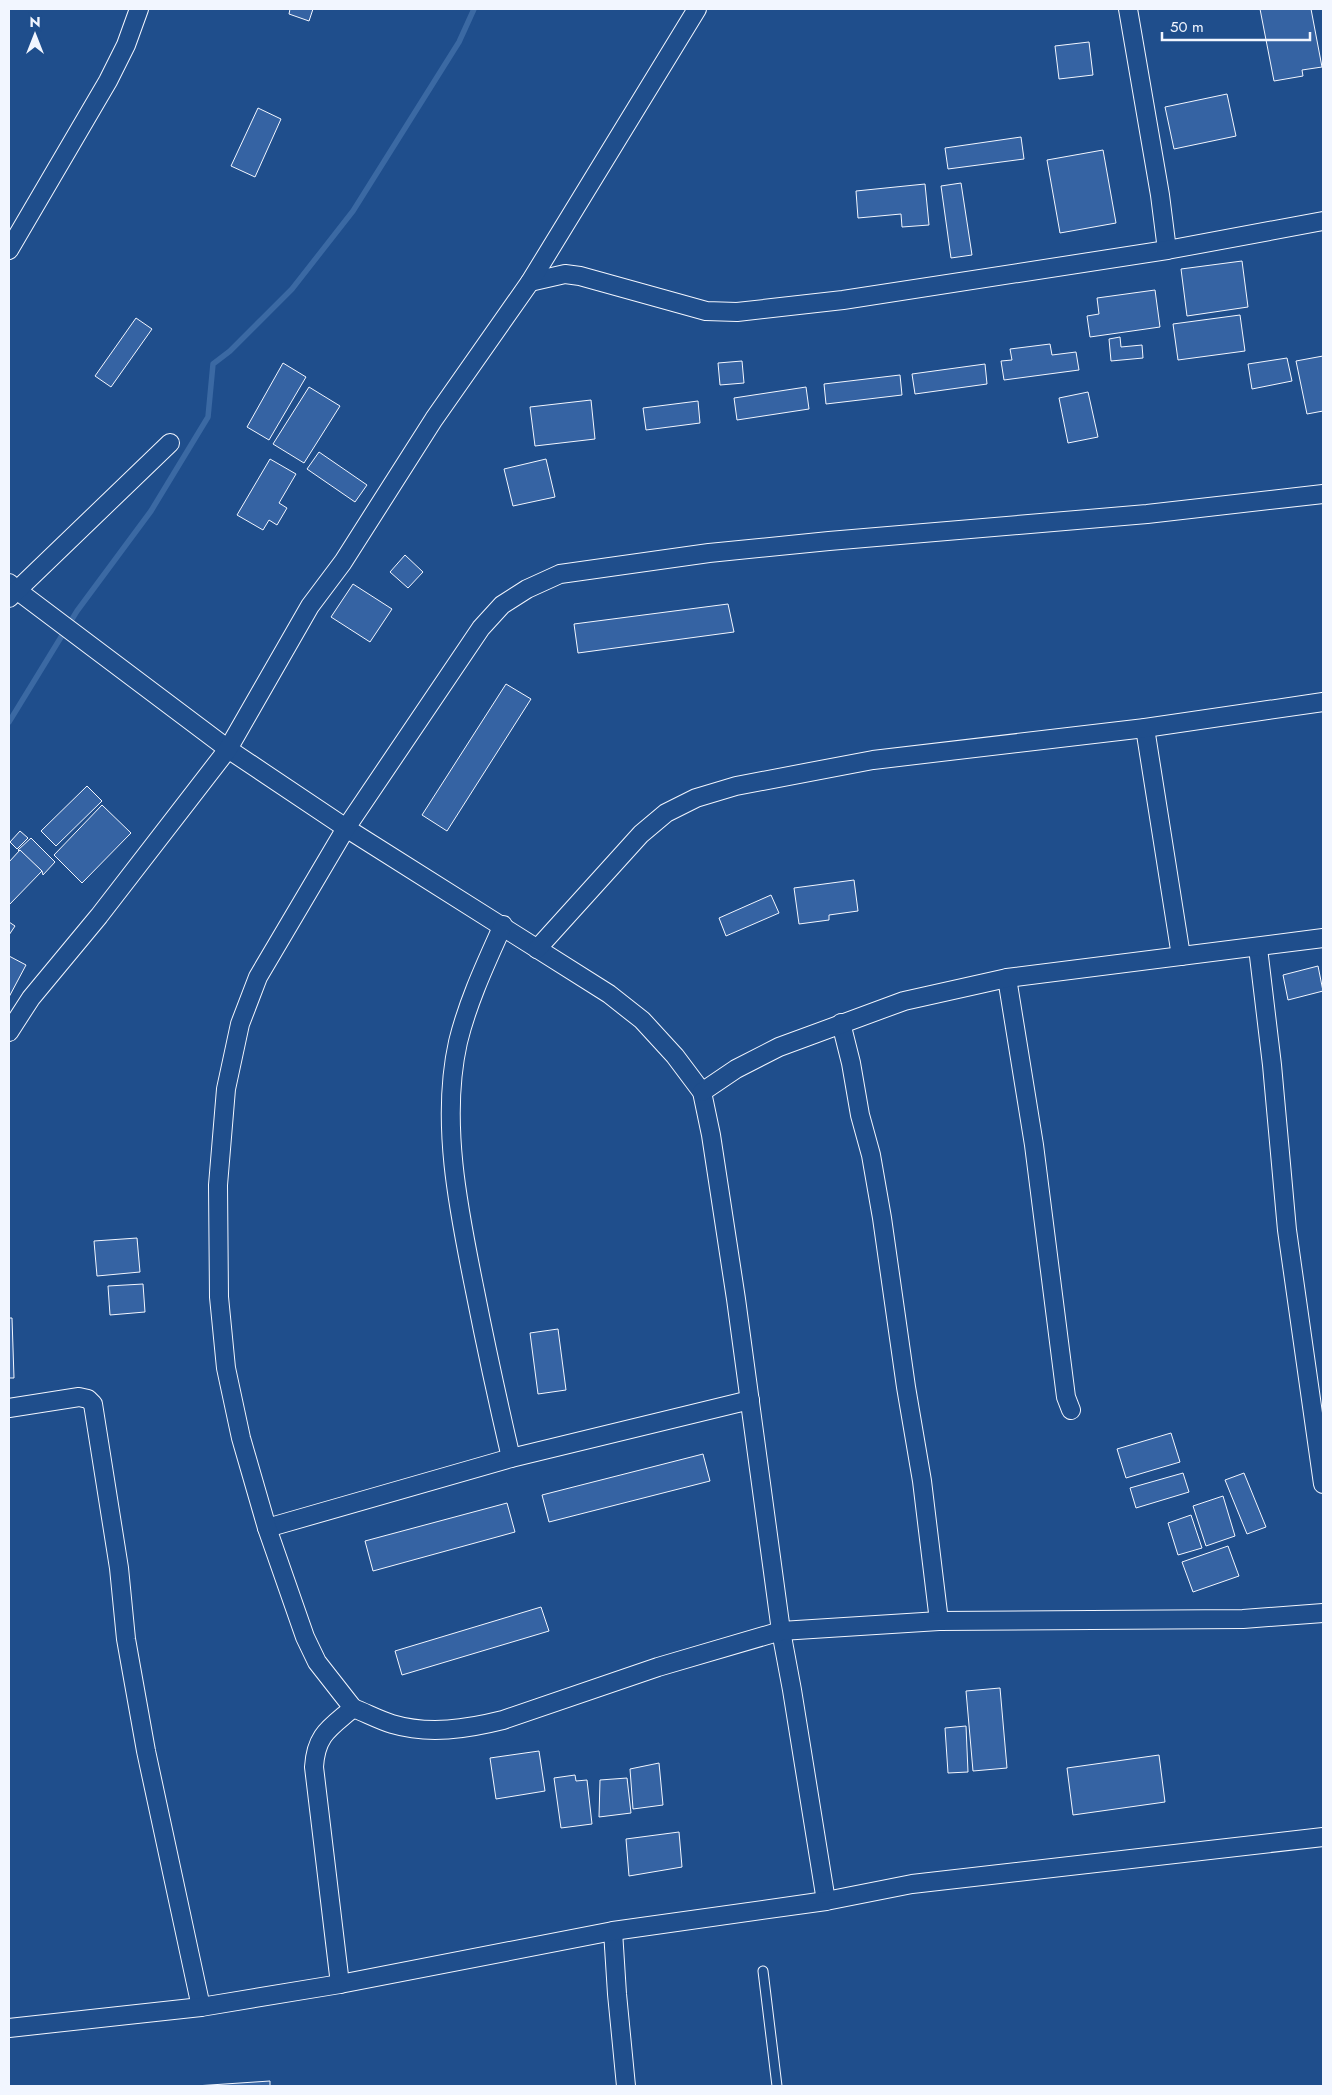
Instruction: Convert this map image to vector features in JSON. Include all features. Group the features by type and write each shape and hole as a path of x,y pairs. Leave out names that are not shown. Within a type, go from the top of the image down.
{"street":[{"path":"9,250 108,81 126,45 139,9"},
{"path":"9,1032 31,998 99,916 228,749 310,606 343,562 434,419 484,345 530,282 697,9"},
{"path":"1128,9 1160,195 1167,250"},
{"path":"530,282 565,274 580,276 706,311 737,312 843,300 1167,250 1323,221"},
{"path":"170,443 12,591 81,637 228,749 346,828 503,925 537,949 609,994 642,1020 675,1056 702,1092 711,1135 750,1400 781,1631 826,1901"},
{"path":"1323,494 1147,514 710,553 560,574 527,589 502,604 481,628 346,828 258,977 240,1024 226,1089 218,1185 218,1297 228,1377 241,1438 267,1528 305,1637 318,1662 353,1708 392,1724 419,1729 452,1730 480,1726 504,1720 658,1667 781,1631 939,1620 1243,1619 1323,1612"},
{"path":"537,949 641,834 666,813 696,798 736,786 873,760 1145,728 1323,702"},
{"path":"1145,728 1181,956"},
{"path":"503,925 473,993 458,1043 453,1085 452,1133 457,1192 467,1250 511,1458"},
{"path":"702,1092 736,1069 779,1047 904,1001 1007,978 1258,948 1323,938"},
{"path":"1258,948 1272,1065 1288,1230 1323,1484"},
{"path":"1007,978 1034,1145 1066,1398 1071,1410"},
{"path":"841,1023 860,1116 871,1155 882,1218 906,1387 922,1481 939,1620"},
{"path":"9,1408 79,1397 88,1399 93,1404 119,1568 126,1639 146,1751 201,2007"},
{"path":"267,1528 511,1458 750,1400"},
{"path":"340,1984 314,1767 315,1751 323,1734 353,1708"},
{"path":"9,2028 201,2007 340,1984 613,1931 826,1901 912,1884 1323,1837"},
{"path":"613,1931 626,2086"}],"lane":[{"path":"763,1971 777,2086"}],"building":[{"path":"290,9 313,9 309,21 289,14"},
{"path":"1260,9 1311,9 1322,67 1302,70 1303,76 1274,81"},
{"path":"1089,42 1093,75 1059,79 1055,46"},
{"path":"1227,94 1236,136 1174,149 1165,107"},
{"path":"258,108 281,119 255,177 231,166"},
{"path":"1021,137 1024,159 948,169 945,148"},
{"path":"1103,150 1116,223 1060,233 1047,160"},
{"path":"961,183 972,255 951,258 941,186"},
{"path":"925,184 929,225 902,227 901,214 858,218 856,191"},
{"path":"1242,261 1248,307 1187,316 1181,269"},
{"path":"1155,290 1160,327 1090,337 1087,316 1099,314 1097,298"},
{"path":"1240,315 1245,351 1178,360 1173,324"},
{"path":"136,318 152,329 111,387 95,376"},
{"path":"1120,337 1121,347 1142,345 1143,358 1111,361 1109,339"},
{"path":"1050,344 1052,355 1076,352 1079,370 1004,380 1001,361 1012,360 1010,349"},
{"path":"1323,356 1323,411 1307,414 1296,361"},
{"path":"1287,358 1292,381 1252,389 1248,364"},
{"path":"742,361 744,383 720,385 718,363"},
{"path":"283,363 306,377 269,440 247,427"},
{"path":"985,364 987,384 915,394 912,374"},
{"path":"900,375 902,395 826,404 824,384"},
{"path":"309,387 340,406 304,463 273,444"},
{"path":"806,387 809,409 737,420 734,398"},
{"path":"1088,392 1098,437 1068,443 1059,398"},
{"path":"591,400 595,439 535,446 530,407"},
{"path":"698,401 700,423 646,430 643,408"},
{"path":"319,452 367,485 355,502 307,469"},
{"path":"270,459 296,474 279,503 287,508 277,525 269,520 263,530 237,515"},
{"path":"546,459 555,497 513,506 504,469"},
{"path":"405,555 423,572 408,588 390,572"},
{"path":"353,584 392,609 370,642 331,617"},
{"path":"728,604 734,632 578,653 574,624"},
{"path":"506,684 531,699 447,831 422,815"},
{"path":"87,786 102,801 56,846 41,831"},
{"path":"102,805 131,833 82,883 54,855"},
{"path":"20,831 28,838 17,849 10,842"},
{"path":"31,838 55,862 43,875 42,871 18,850"},
{"path":"20,850 42,871 9,905 9,862"},
{"path":"854,880 858,911 829,915 829,920 799,924 794,888"},
{"path":"771,895 779,913 726,936 719,918"},
{"path":"9,922 15,926 9,935"},
{"path":"9,956 26,965 9,997"},
{"path":"1318,966 1323,991 1288,1000 1283,975"},
{"path":"137,1238 140,1272 97,1276 94,1241"},
{"path":"143,1284 145,1312 110,1315 108,1286"},
{"path":"9,1318 12,1318 14,1378 9,1378"},
{"path":"558,1329 566,1390 538,1394 530,1333"},
{"path":"1171,1433 1180,1462 1126,1478 1117,1449"},
{"path":"703,1454 710,1481 549,1522 542,1495"},
{"path":"1183,1473 1189,1492 1136,1508 1130,1488"},
{"path":"1244,1473 1266,1527 1247,1534 1225,1480"},
{"path":"1223,1496 1235,1536 1206,1546 1193,1506"},
{"path":"507,1503 515,1532 373,1571 365,1541"},
{"path":"1191,1515 1202,1548 1178,1555 1168,1523"},
{"path":"1228,1546 1239,1576 1193,1592 1182,1562"},
{"path":"541,1607 549,1631 402,1675 395,1651"},
{"path":"1000,1688 1007,1768 973,1771 966,1691"},
{"path":"966,1726 968,1772 948,1773 945,1728"},
{"path":"539,1751 545,1791 496,1799 490,1758"},
{"path":"1159,1755 1165,1802 1073,1815 1067,1768"},
{"path":"659,1763 663,1805 633,1809 630,1769"},
{"path":"575,1775 576,1781 587,1780 592,1824 561,1828 554,1778"},
{"path":"627,1778 631,1813 599,1817 600,1780"},
{"path":"679,1832 682,1867 629,1876 626,1839"},
{"path":"270,2081 270,2086 195,2086"}],"waterway":[{"path":"9,722 77,611 151,511 208,417 213,364 230,351 292,289 353,211 459,42 474,9"}]}
